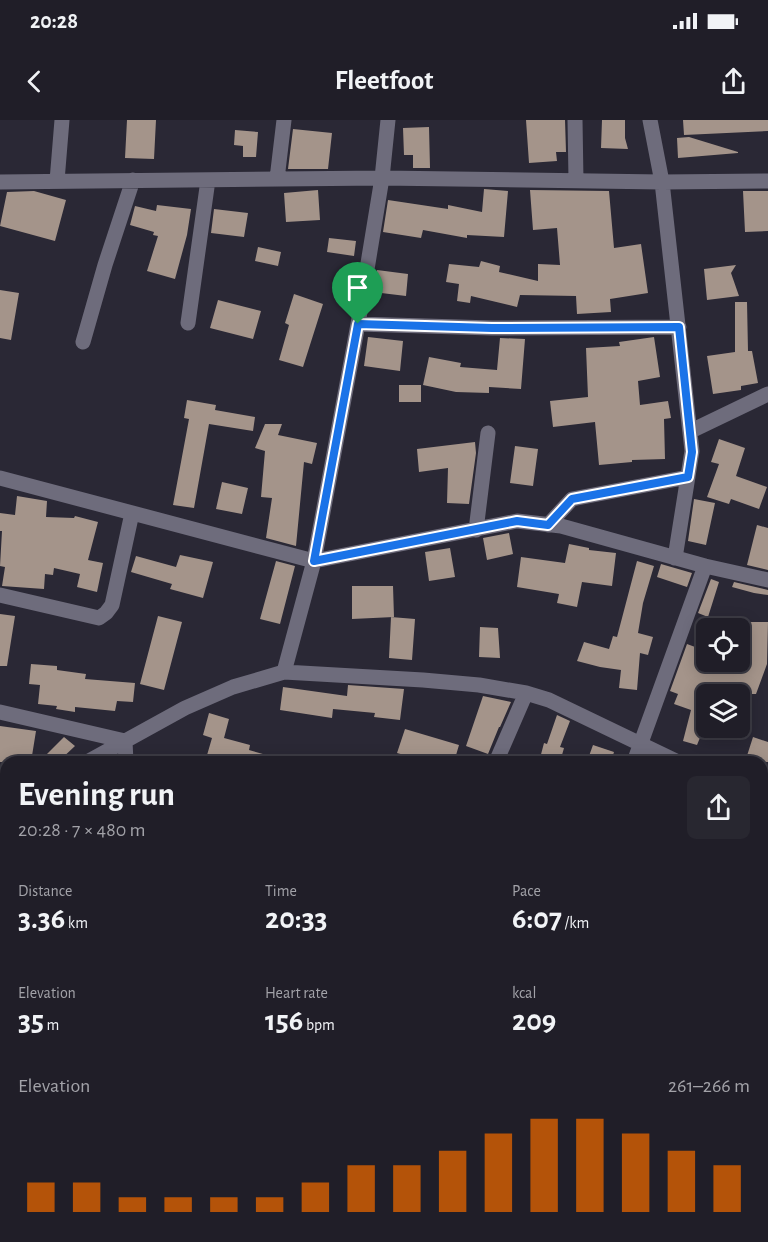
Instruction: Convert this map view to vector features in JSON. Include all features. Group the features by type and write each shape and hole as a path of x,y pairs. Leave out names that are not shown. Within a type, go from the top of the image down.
{"street":[{"path":"57,181 62,120"},
{"path":"277,179 284,120"},
{"path":"284,672 314,561 358,324 382,178 388,120"},
{"path":"575,120 576,180"},
{"path":"650,120 662,182 691,430 692,452 675,558"},
{"path":"0,183 382,178 662,182 768,181"},
{"path":"83,342 133,180"},
{"path":"188,323 207,180"},
{"path":"358,324 492,328 679,327"},
{"path":"691,430 768,394"},
{"path":"476,530 488,433"},
{"path":"548,525 572,499 688,477"},
{"path":"0,478 314,561 517,521 561,526 705,566 768,580"},
{"path":"0,595 99,618 112,605 132,513"},
{"path":"636,756 705,566"},
{"path":"98,756 185,708 233,687 284,672 423,680 480,685 526,693 549,700 666,756"},
{"path":"499,756 526,693"},
{"path":"0,712 125,741"},
{"path":"125,741 126,756"}],"building":[{"path":"127,120 156,120 154,159 125,158"},
{"path":"526,120 565,120 566,152 556,152 557,161 529,163"},
{"path":"602,120 625,120 625,138 628,149 601,148"},
{"path":"683,120 768,120 768,131 684,135"},
{"path":"429,127 430,168 413,168 413,155 404,155 403,128"},
{"path":"293,129 332,133 328,169 288,169"},
{"path":"235,130 258,132 256,157 243,157 243,146 234,145"},
{"path":"689,137 738,153 678,158 677,138"},
{"path":"484,189 508,191 504,237 467,235 467,238 423,230 421,238 383,232 388,200 448,209 448,205 482,212"},
{"path":"318,190 320,220 286,222 284,193"},
{"path":"530,190 609,191 614,248 641,244 648,293 610,299 611,312 577,314 576,296 520,295 517,307 471,296 470,303 457,301 459,284 446,282 449,264 479,267 481,261 500,266 499,272 538,281 538,264 560,265 557,228 533,230"},
{"path":"34,191 66,200 55,241 0,226 7,192"},
{"path":"743,191 768,191 768,231 745,232"},
{"path":"157,205 191,209 187,235 175,279 147,271 158,236 153,235 154,232 130,225 135,206 156,211"},
{"path":"214,209 248,213 244,237 211,233"},
{"path":"329,238 356,241 354,256 327,252"},
{"path":"258,247 281,252 278,266 255,261"},
{"path":"736,265 731,273 739,296 707,300 704,269"},
{"path":"377,270 408,274 406,296 373,292"},
{"path":"0,290 19,293 11,340 0,338"},
{"path":"294,294 323,304 303,367 279,360 289,325 285,323"},
{"path":"218,300 261,311 253,339 210,328"},
{"path":"735,302 747,302 748,351 752,351 758,383 741,386 741,390 713,394 707,356 735,352"},
{"path":"368,337 403,341 400,371 364,366"},
{"path":"654,337 660,377 638,381 640,405 668,401 671,418 664,419 665,459 632,460 632,462 599,465 595,422 553,427 550,401 588,397 586,348 620,346 619,342"},
{"path":"500,338 525,339 521,389 489,387 489,393 456,392 423,385 429,357 461,363 460,367 497,370"},
{"path":"399,385 421,385 421,402 399,402"},
{"path":"187,400 216,405 215,410 255,417 253,431 209,424 194,508 173,505 189,419 184,418"},
{"path":"265,424 282,424 278,435 317,443 312,464 304,462 296,546 266,538 272,498 261,497 265,451 255,448"},
{"path":"719,439 745,448 736,476 767,487 759,509 731,499 729,504 707,497 719,464 711,462"},
{"path":"475,442 476,453 469,504 447,503 448,468 419,472 417,449"},
{"path":"515,446 538,449 533,486 510,483"},
{"path":"222,482 248,488 242,514 216,509"},
{"path":"17,496 47,501 46,517 74,518 75,516 98,522 88,560 103,563 97,592 77,587 80,574 54,568 53,575 45,574 44,589 2,586 5,567 0,566 2,531 0,531 0,513 15,515"},
{"path":"694,499 715,503 706,545 688,541"},
{"path":"757,525 768,528 768,570 747,565"},
{"path":"509,533 513,554 487,560 483,538"},
{"path":"569,544 589,548 589,550 616,553 612,586 582,582 577,607 557,603 559,594 517,587 521,557 565,563"},
{"path":"450,548 455,577 429,581 425,552"},
{"path":"180,555 213,562 203,598 170,589 172,584 131,572 136,556 176,567"},
{"path":"276,561 295,566 280,624 260,619"},
{"path":"637,561 654,566 643,603 638,633 653,637 648,655 640,653 637,690 619,688 621,670 577,661 584,642 609,649 613,636 617,637"},
{"path":"661,564 692,573 687,587 657,577"},
{"path":"711,579 719,582 708,617 698,613"},
{"path":"734,582 768,590 768,595 732,587"},
{"path":"352,586 393,586 394,617 352,619"},
{"path":"0,614 15,616 7,666 0,666"},
{"path":"158,616 182,622 164,690 140,684"},
{"path":"391,617 415,619 412,660 389,658"},
{"path":"750,622 768,622 767,664 756,694 750,694 750,684 696,684 696,738 700,738 697,745 683,741 691,710 674,704 678,694 670,691 687,644 696,647 696,672 750,672"},
{"path":"480,627 498,628 500,658 479,657"},
{"path":"31,664 57,666 57,670 86,674 85,679 135,683 133,702 117,701 115,711 75,707 75,712 56,709 57,706 38,704 40,685 29,684"},
{"path":"348,685 404,689 400,720 374,717 375,713 333,709 332,718 280,710 283,687 347,696"},
{"path":"483,696 511,702 488,754 466,746"},
{"path":"209,713 229,719 224,738 250,745 249,750 270,756 207,756 212,738 203,735"},
{"path":"557,715 570,721 560,747 564,748 562,756 541,756 544,743 547,744"},
{"path":"0,726 36,731 32,756 0,756"},
{"path":"405,729 459,745 456,756 408,756 397,753"},
{"path":"64,737 75,746 64,756 45,756"},
{"path":"753,737 768,742 768,756 747,756"},
{"path":"593,745 614,752 613,756 589,756"}],"route":[{"path":"358,324 492,328 679,327 691,430 692,452 688,477 572,499 548,525 517,521 314,561 358,324"}]}
